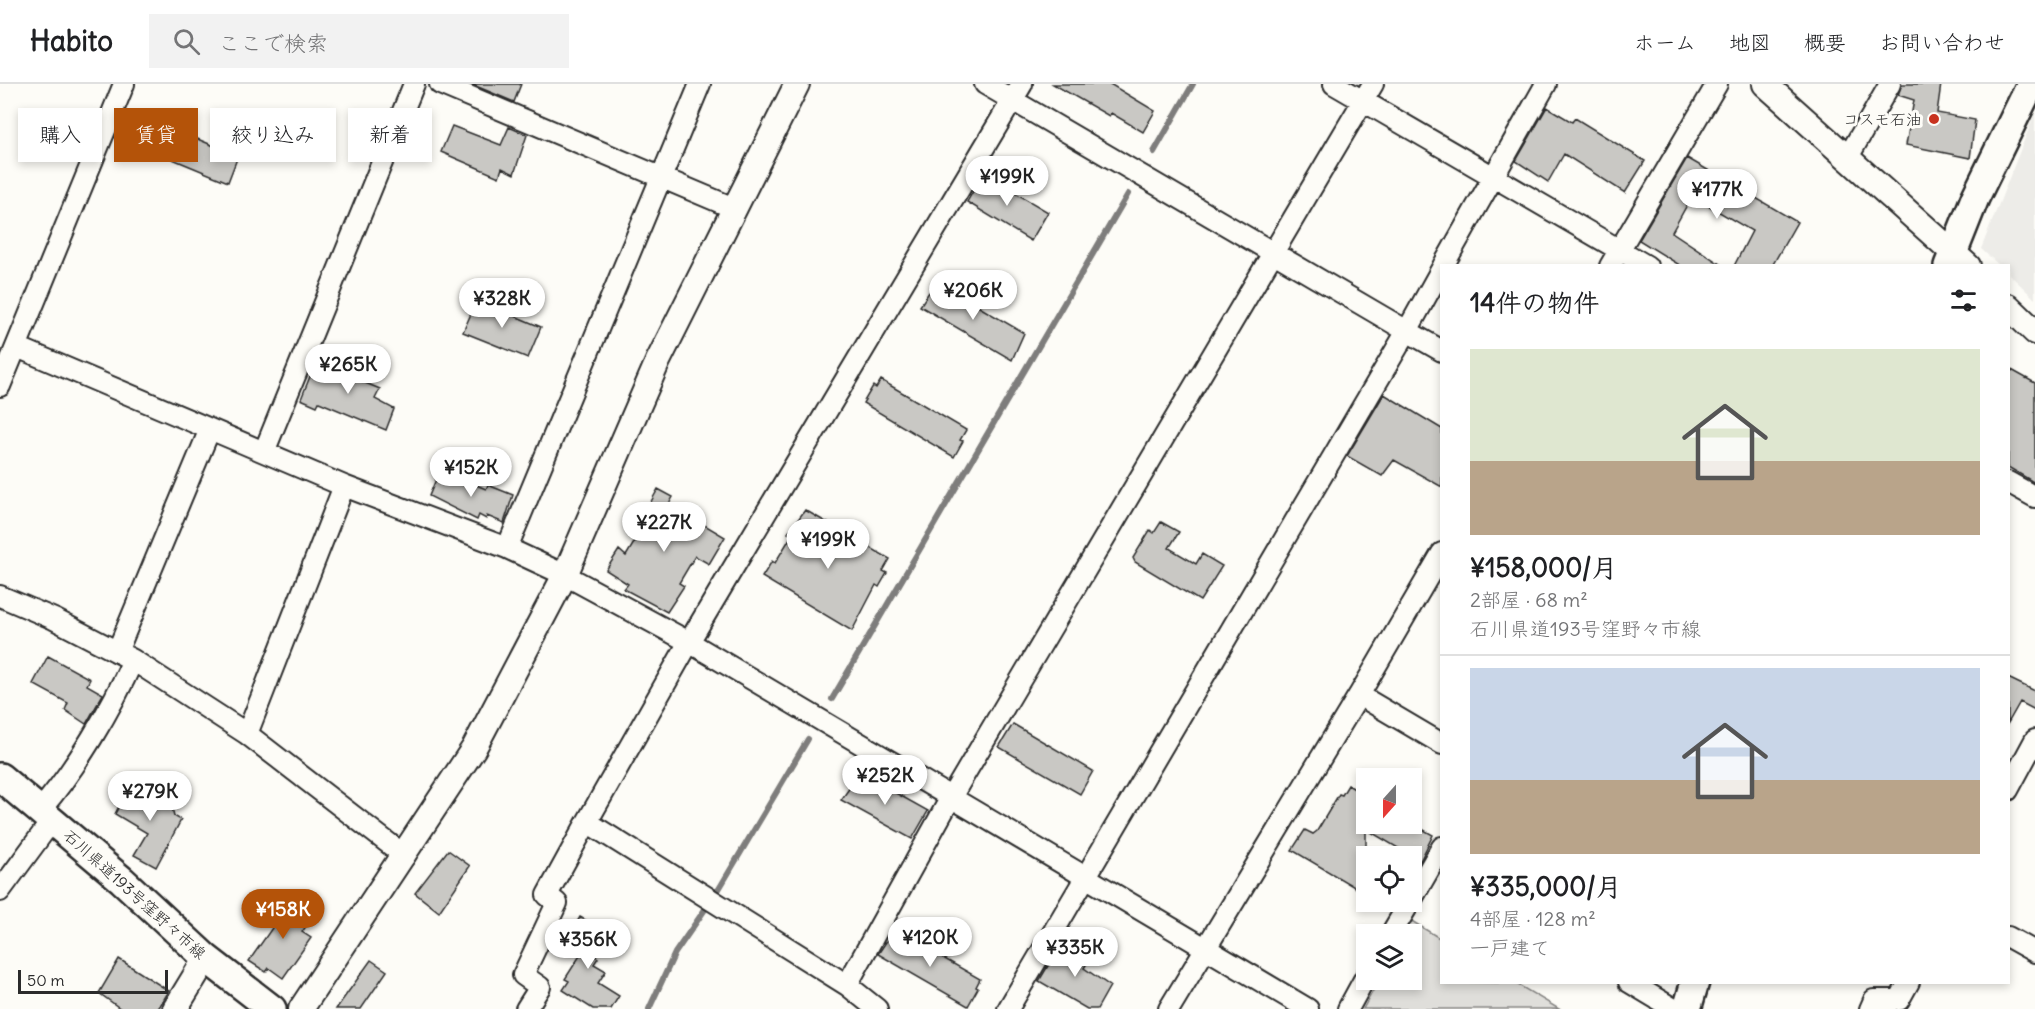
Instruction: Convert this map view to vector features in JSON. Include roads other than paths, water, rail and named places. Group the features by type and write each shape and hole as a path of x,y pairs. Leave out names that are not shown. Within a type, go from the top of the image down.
{"main road":[{"path":"1957,261 1975,198 2031,84"},
{"name":"石川県道193号窪野々市線","path":"0,777 47,814 206,958 272,1009"},
{"path":"1687,1009 1694,984"}],"street":[{"path":"0,386 124,84"},
{"path":"264,452 414,84"},
{"path":"440,84 736,209"},
{"path":"507,548 700,84"},
{"path":"301,1009 405,856 474,748 565,576 658,361 797,84"},
{"path":"985,84 1017,92 1274,251 1440,350"},
{"path":"1334,84 1368,92 1491,177 1615,257 1640,264"},
{"path":"1444,264 1491,177 1546,84"},
{"path":"1615,257 1717,84"},
{"path":"1765,84 1848,157 1957,261"},
{"path":"1848,157 1890,84"},
{"path":"526,1009 540,987 523,975 557,903 547,895 689,642 1017,92"},
{"path":"847,986 950,799 1368,92"},
{"path":"1008,1009 1407,331 1440,271"},
{"path":"2010,308 2035,332"},
{"path":"17,347 344,486 507,548 565,576 689,642 950,799 1085,876 1308,1009"},
{"path":"0,891 47,814 56,793 115,697 125,656 210,429"},
{"path":"2010,483 2035,497"},
{"path":"247,734 344,486"},
{"path":"1169,1009 1440,556"},
{"path":"0,596 54,619 125,656 247,734 405,856"},
{"path":"1359,695 1440,743"},
{"path":"2010,786 2035,740"},
{"path":"587,822 847,986 877,1009"},
{"path":"1422,882 1440,851"},
{"path":"2010,938 2035,952"},
{"path":"175,1009 206,958"},
{"path":"1632,984 1674,1009"},
{"path":"1870,1009 1874,1000 1899,1000 1908,984"},
{"path":"1347,1009 1358,990"}],"waterway":[{"path":"1154,152 1193,84"},
{"path":"832,699 1128,194"},
{"path":"649,1009 675,953 719,889 808,739"}],"place":[{"name":"コスモ石油","path":"1934,119"}]}
